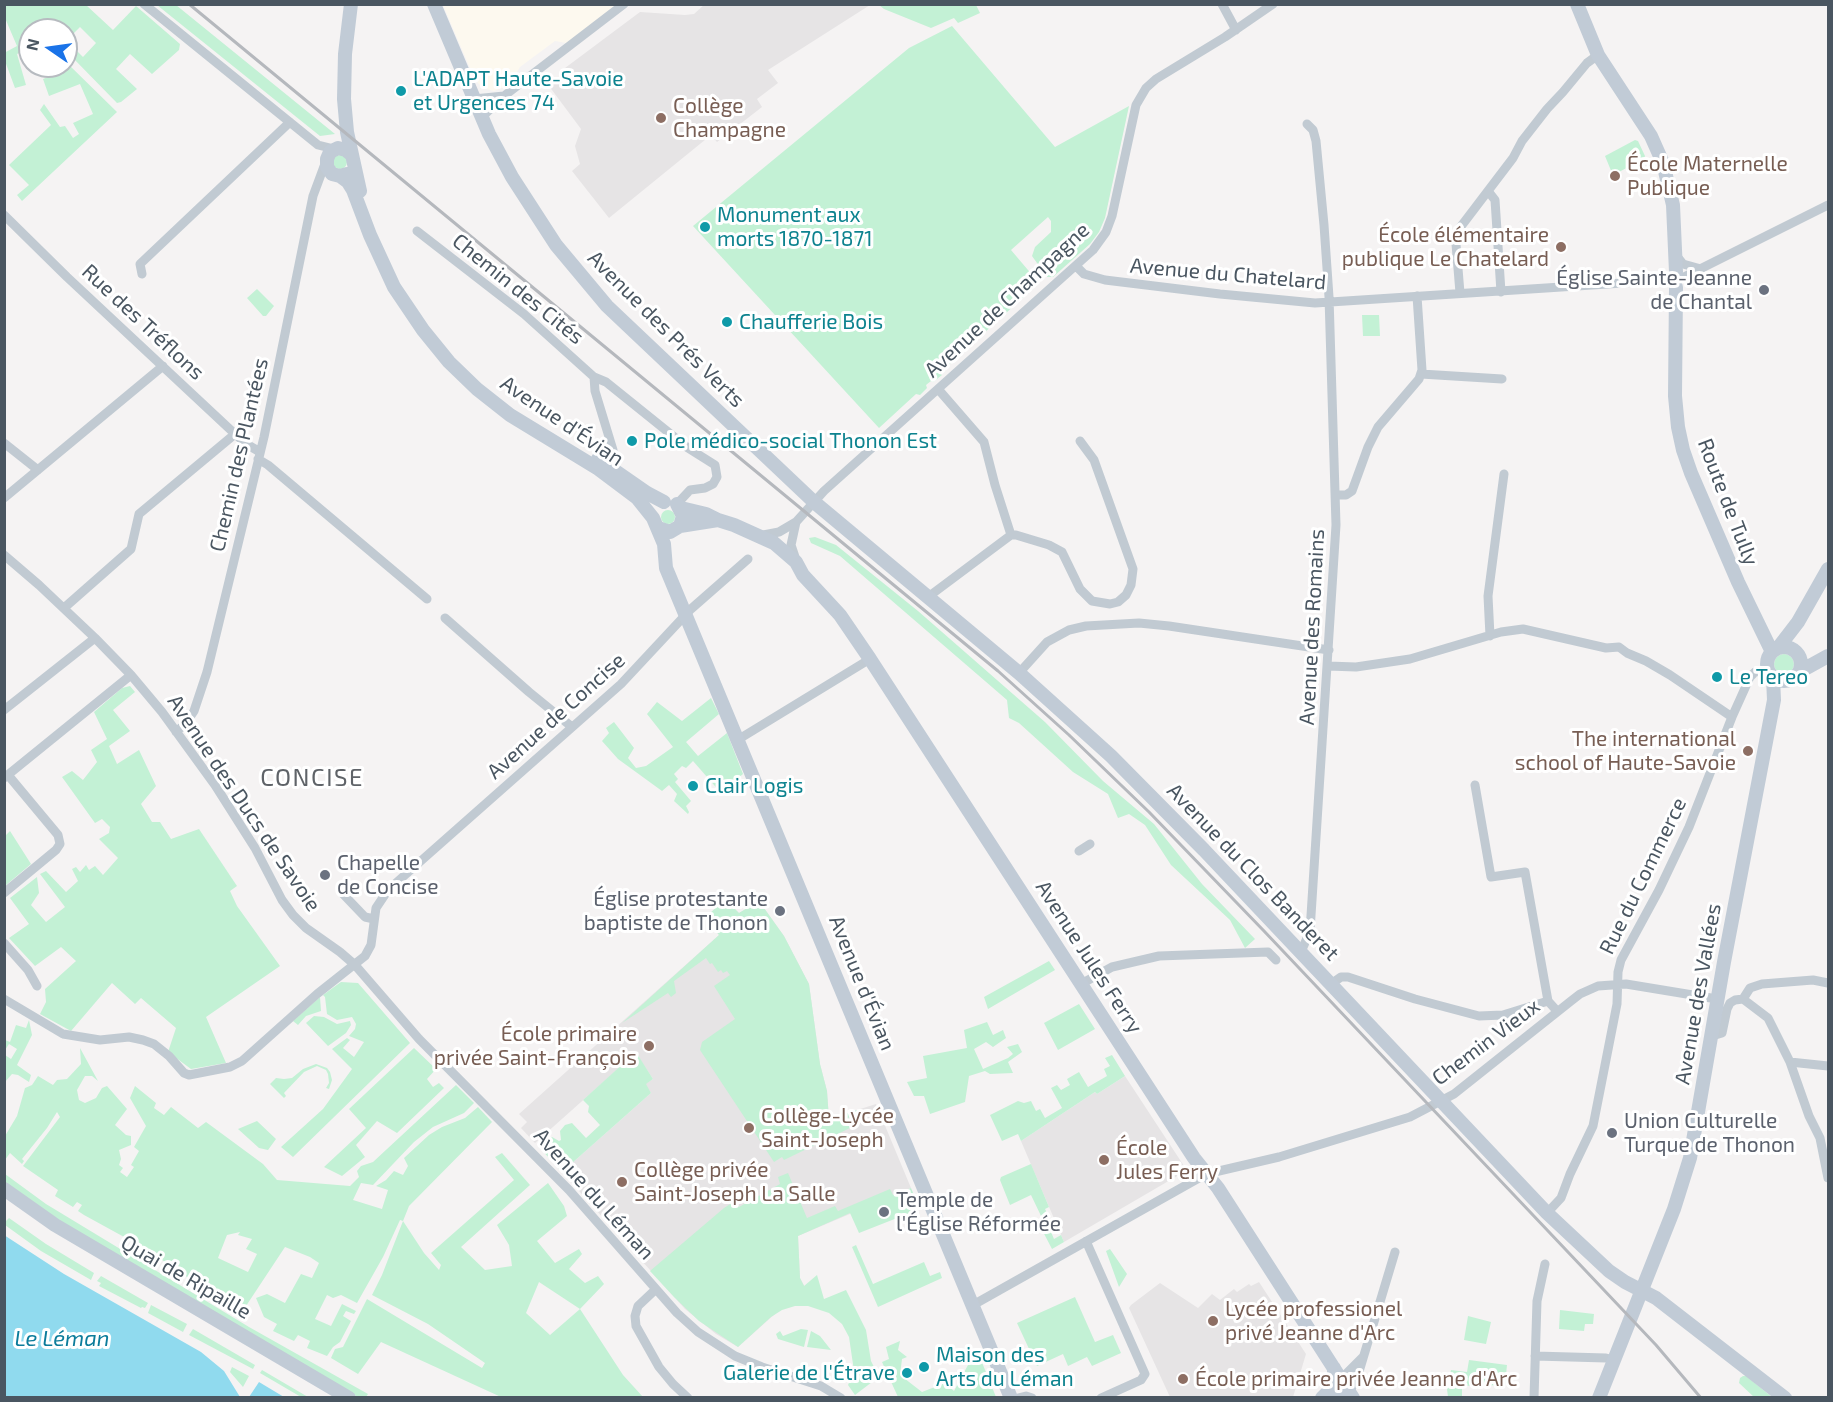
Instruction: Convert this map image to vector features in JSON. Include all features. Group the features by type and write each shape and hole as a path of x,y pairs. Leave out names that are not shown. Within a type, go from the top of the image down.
{"street":[{"path":"144,4 318,145 342,148"},
{"path":"318,179 348,174 342,148 344,69 351,4"},
{"name":"Avenue des Prés Verts","path":"434,4 504,164 533,212 588,286 639,338 814,502"},
{"path":"482,117 504,96 624,4"},
{"path":"1222,4 1236,30"},
{"name":"Avenue de Champagne","path":"756,536 779,532 796,522 824,491 1098,244 1108,228 1136,105 1142,93 1156,79 1236,30 1273,4"},
{"name":"Route de Tully","path":"1577,4 1598,55 1651,136 1663,163 1673,205 1677,279 1676,396 1678,427 1683,450 1742,593 1775,650"},
{"path":"1460,293 1456,239 1461,225 1547,109 1587,63 1598,55"},
{"path":"474,99 504,96"},
{"path":"141,274 140,264 290,122"},
{"name":"Avenue des Romains","path":"1301,952 1310,931 1336,541 1329,303 1317,148 1315,134 1307,124"},
{"name":"Avenue d'Évian","path":"342,148 328,169 348,182 394,287 417,322 449,362 510,416 597,468 637,498 655,523 664,544 666,568 1011,1398"},
{"name":"Avenue d'Évian","path":"342,148 388,264 410,303 439,341 486,387 519,413 609,465 647,493 674,505"},
{"name":"Chemin des Plantées","path":"176,732 194,711 204,682 259,455 318,179 342,148"},
{"path":"1488,191 1495,200 1502,292"},
{"path":"1677,279 1828,205"},
{"name":"Rue des Tréflons","path":"4,215 235,434 427,598"},
{"name":"Chemin des Cités","path":"417,231 524,314 594,377 606,382 688,448 715,465 717,477 713,484 705,488 690,490 674,505"},
{"path":"1676,255 1683,264 1701,269"},
{"name":"Avenue du Chatelard","path":"1076,266 1088,276 1104,280 1231,296 1315,303 1677,279"},
{"path":"1336,495 1346,495 1352,491 1378,427 1416,383 1420,374 1417,296"},
{"path":"4,498 163,366"},
{"path":"1420,374 1502,379"},
{"path":"594,377 595,391 614,452 609,465"},
{"path":"938,389 984,442 1011,535"},
{"path":"64,608 131,549 139,514 235,434"},
{"path":"928,597 1011,535 1049,545 1062,552 1080,589 1092,601 1110,604 1126,596 1131,585 1133,569 1094,460 1080,441"},
{"path":"4,442 38,470"},
{"path":"1490,636 1488,596 1504,474"},
{"name":"Avenue du Clos Banderet","path":"814,502 1070,717 1150,794 1547,1213 1614,1275 1656,1298 1785,1398"},
{"path":"674,505 684,516 680,527 670,532 655,523 656,508 674,505"},
{"name":"Avenue Jules Ferry","path":"674,505 706,514 756,536 768,550 794,572 801,570 840,615 1194,1158 1221,1194 1343,1388"},
{"name":"Avenue Jules Ferry","path":"680,527 718,520"},
{"path":"796,522 791,545 801,570"},
{"name":"Avenue d'Évian","path":"674,585 672,558 680,527"},
{"name":"Avenue des Ducs de Savoie","path":"4,555 64,608 131,675 162,711 212,779 250,840 287,908 306,928 355,965"},
{"name":"Avenue de Concise","path":"374,919 378,903 385,894 621,684 686,614 748,559"},
{"path":"1822,659 1787,681 1779,681 1770,674 1767,660 1798,622 1828,569"},
{"path":"445,618 572,727"},
{"path":"1798,622 1795,638 1801,664 1799,672"},
{"path":"1019,673 1047,642 1069,630 1086,626 1139,623 1329,650"},
{"path":"1328,666 1356,667 1410,658 1523,629 1606,648 1619,646 1627,653 1670,675 1732,717"},
{"path":"4,710 94,638"},
{"path":"1775,650 1788,648 1798,655 1822,659"},
{"path":"739,739 870,659"},
{"name":"Rue du Commerce","path":"1547,1213 1561,1198 1593,1126 1617,1004 1618,972 1621,960 1659,890 1689,827 1732,717 1751,676 1755,672 1770,674"},
{"name":"Avenue des Vallées","path":"1599,1398 1674,1209 1690,1158 1717,999 1774,699 1770,674"},
{"path":"4,894 56,850 60,844 58,835 6,776 131,675"},
{"name":"Avenue des Vallées","path":"1774,699 1787,681"},
{"path":"1475,785 1491,877 1525,872 1548,1001 1557,1011"},
{"path":"1079,851 1090,844"},
{"path":"4,999 63,1034 100,1040 134,1037 154,1044 170,1056 184,1073 189,1075 230,1066 252,1052 317,994 365,956 369,949 374,919 365,917 343,894"},
{"path":"4,944 28,970 37,986"},
{"path":"1081,984 1112,967 1159,956 1268,952 1275,960"},
{"name":"Avenue du Léman","path":"355,965 419,1039 569,1190 655,1290 693,1328 722,1349 762,1367 827,1389 841,1398"},
{"path":"1331,984 1341,977 1348,977 1415,999 1479,1016 1503,1015 1548,1001"},
{"path":"1712,1036 1722,1033 1730,1003 1743,999 1750,988 1762,984 1813,980 1828,983"},
{"name":"Chemin Vieux","path":"973,1305 1206,1174 1279,1157 1410,1117 1464,1087 1557,1011 1591,989 1618,983 1717,999"},
{"path":"1743,999 1768,1018 1790,1062 1820,1138 1828,1178"},
{"path":"1790,1062 1828,1066"},
{"name":"Quai de Ripaille","path":"4,1189 55,1225 349,1398"},
{"path":"1086,1241 1144,1372 1143,1378 1101,1398"},
{"path":"1322,1398 1355,1384 1395,1252"},
{"path":"1534,1398 1538,1296 1545,1264"},
{"path":"655,1290 638,1306 634,1316 636,1326 659,1367 688,1398"},
{"path":"1535,1356 1614,1360"},
{"path":"1343,1388 1363,1357"},
{"path":"1018,1398 1024,1396 1032,1398"}],"shaded area":[{"name":"Collège Champagne","path":"705,4 870,5 768,70 778,83 757,99 762,107 717,142 711,135 609,218 572,171 580,164 575,146 581,129 549,86 563,75 565,68 640,12 694,14"},
{"path":"443,5 624,5 572,44 555,41 520,67 509,85 494,91 483,88 475,80"},
{"name":"Collège-Lycée Saint-Joseph","path":"725,899 739,913 759,901 784,936 809,984 820,1064 827,1091 829,1119 876,1104 911,1188 798,1236 800,1278 805,1287 738,1347 716,1334 685,1309 562,1172 651,1093 645,1084 653,1079 636,1053 535,1143 521,1128 527,1122 519,1114 719,935 705,918"},
{"name":"École Jules Ferry","path":"1125,1076 1184,1166 1184,1172 1064,1242 1021,1141 1095,1092 1097,1094"},
{"path":"1259,1282 1306,1354 1293,1397 1170,1397 1129,1308 1131,1305 1160,1283 1198,1308 1212,1294 1220,1300 1234,1289 1237,1292 1249,1284 1251,1286"}],"green space":[{"path":"5,4 86,5 113,30 136,6 180,44 179,50 152,74 130,54 116,69 137,89 117,103 78,63 78,52 83,57 96,43 80,27 78,29 78,18 18,18 18,78 24,78 26,85 15,88 4,53 17,46 5,18"},
{"path":"157,5 176,5 335,134 320,136"},
{"path":"879,5 976,5 980,13 958,23 954,18 931,28"},
{"path":"952,26 1055,147 1129,106 1105,218 1090,244 1053,277 1047,277 1032,256 1035,247 1051,232 1051,221 1048,217 1011,250 1039,283 940,373 942,375 926,385 927,388 920,395 916,394 879,428 693,226 909,48"},
{"path":"78,74 117,112 22,201 17,195 29,185 9,165 51,125 40,110 44,104 60,127 65,126 73,138 79,134 73,123 93,114 80,84 49,96 43,79 78,78"},
{"path":"1635,140 1638,141 1645,156 1644,159 1615,174 1612,173 1605,156"},
{"path":"340,155 345,157 347,162 345,167 340,169 335,167 333,162 335,157"},
{"path":"257,289 274,306 266,316 263,316 247,298"},
{"path":"1362,315 1379,315 1380,336 1363,336"},
{"path":"665,510 671,510 675,517 671,524 665,524 661,520 661,514"},
{"path":"815,537 836,545 918,611 1045,722 1103,781 1154,824 1202,884 1255,939 1245,948 1230,920 1171,865 1145,825 1129,814 1118,818 1108,794 1073,772 1019,723 1009,718 1007,700 840,556 811,543 809,538"},
{"path":"1784,654 1791,657 1794,664 1791,671 1784,674 1777,671 1774,664 1777,657"},
{"path":"130,686 135,692 113,710 130,731 109,746 117,764 139,750 156,786 141,804 152,822 160,822 171,839 199,829 237,886 230,891 237,906 280,966 206,1017 226,1063 191,1069 168,1052 176,1028 141,998 135,1004 112,983 71,1031 40,1014 46,1002 45,989 76,961 61,947 35,966 9,938 29,924 10,898 37,877 39,893 31,905 46,922 65,907 40,874 46,871 66,892 78,881 72,869 76,867 80,872 86,865 89,870 95,866 103,875 118,858 99,839 109,833 110,827 102,819 95,823 62,777 72,771 83,780 97,762 91,750 107,739 94,712 122,688"},
{"path":"711,698 719,714 686,742 698,756 727,733 743,774 721,793 693,761 686,768 682,766 674,774 678,779 675,782 691,801 686,806 688,814 674,801 677,794 669,785 662,791 618,759 602,741 609,733 606,728 614,722 634,748 628,758 636,768 646,766 673,747 647,714 657,702 682,721"},
{"path":"10,831 31,864 5,886 5,836"},
{"path":"725,899 739,913 759,901 784,936 809,984 820,1064 827,1091 829,1119 857,1110 858,1112 848,1118 852,1127 784,1160 782,1157 774,1162 700,1050 702,1042 735,1019 714,986 730,975 727,971 718,972 706,958 674,981 676,993 671,997 668,993 622,1023 719,935 705,918"},
{"path":"1049,961 1055,970 988,1009 984,997"},
{"path":"341,982 358,983 410,1043 293,1157 281,1147 323,1109 352,1069 332,1049 347,1038 350,1040 343,1048 354,1057 364,1042 349,1036 356,1024 352,1017 337,1020 327,1014 323,995"},
{"path":"320,997 321,1011 306,1016 298,1025 293,1021"},
{"path":"1079,1004 1095,1029 1058,1050 1044,1023"},
{"path":"314,1016 324,1017 337,1024 350,1021 351,1025 346,1033 328,1046 306,1023"},
{"path":"29,1020 32,1035 17,1065 31,1075 29,1082 12,1074 5,1082 5,1055 11,1059 17,1049 9,1044 5,1050 5,1040 10,1042 16,1025 26,1028"},
{"path":"987,1022 993,1035 1003,1030 1006,1038 993,1047 986,1042 974,1049 983,1069 1008,1058 1013,1054 1007,1047 1018,1044 1022,1052 1008,1062 1013,1073 990,1074 985,1071 969,1076 965,1102 930,1114 924,1096 914,1096 907,1082 927,1078 923,1056 967,1048 964,1030"},
{"path":"80,1048 98,1081 92,1076 85,1076 77,1090 79,1100 85,1103 96,1098 102,1088 107,1086 127,1109 115,1125 126,1135 131,1136 131,1145 119,1150 121,1159 119,1165 123,1168 120,1172 127,1177 134,1167 131,1165 139,1151 134,1147 146,1126 130,1098 135,1086 156,1103 154,1108 164,1115 171,1107 198,1128 206,1122 263,1164 277,1180 350,1186 359,1177 357,1171 361,1166 373,1162 456,1085 474,1103 464,1113 433,1127 414,1142 373,1185 361,1183 353,1200 382,1209 388,1190 376,1186 394,1171 403,1175 408,1166 404,1158 429,1135 465,1118 478,1107 492,1122 409,1206 357,1303 341,1295 333,1298 327,1295 315,1319 331,1326 342,1304 356,1311 354,1314 346,1311 343,1316 351,1321 340,1342 327,1356 307,1348 310,1341 298,1335 294,1341 273,1331 277,1324 264,1317 256,1298 267,1294 285,1303 301,1274 312,1278 319,1263 310,1257 285,1247 246,1306 236,1300 231,1307 146,1249 78,1211 82,1205 77,1202 73,1207 55,1196 58,1190 23,1166 60,1117 57,1112 22,1159 24,1161 22,1164 10,1153 5,1160 5,1136 17,1116 25,1088 32,1085 38,1076 53,1085 57,1080 67,1079 81,1064","holes":["240,1232 238,1235 252,1239 246,1249 257,1254 248,1272 218,1258 227,1235"]},
{"path":"414,1048 436,1069 427,1079 433,1087 439,1083 444,1088 397,1133 377,1121 356,1145 365,1157 342,1176 324,1167 366,1128 349,1109"},
{"path":"636,1052 653,1079 646,1084 651,1093 562,1172 539,1147 552,1137 561,1140 560,1131 565,1125 572,1123 586,1138 600,1125 588,1112 589,1106 583,1100"},
{"path":"1112,1055 1125,1076 1097,1094 1095,1092 1021,1141 1018,1134 1002,1141 990,1115 1018,1101 1024,1103 1031,1101 1036,1111 1040,1109 1045,1118 1062,1108 1051,1088 1057,1085 1061,1090 1070,1085 1067,1079 1079,1072 1088,1087 1107,1076 1104,1069 1110,1066 1105,1058"},
{"path":"316,1064 327,1068 330,1072 332,1080 329,1089 326,1088 329,1083 326,1070 317,1066 304,1072 284,1093 286,1096 284,1098 270,1084 276,1078 292,1078 303,1069"},
{"path":"257,1121 276,1139 268,1150 259,1148 238,1129"},
{"path":"502,1153 530,1185 461,1247 485,1270 512,1266 509,1245 497,1225 548,1183 564,1206 567,1216 537,1241 555,1263 579,1249 582,1254 569,1269 585,1283 598,1276 604,1284 580,1309 623,1375 643,1397 501,1397 381,1342 358,1374 331,1358 335,1349 343,1347 367,1299 482,1368 485,1363 428,1324 372,1295 403,1221 424,1253 439,1270 441,1265 431,1253 514,1180 495,1157","holes":["539,1282 580,1309 550,1335 526,1313"]},
{"path":"1031,1164 1049,1207 1045,1209 1048,1215 1042,1218 1031,1195 1010,1205 1000,1180 1001,1177"},
{"path":"788,1173 807,1218 835,1206 838,1211 890,1189 893,1195 911,1188 920,1209 859,1233 850,1213 798,1236 800,1278 804,1286 817,1275 824,1299 846,1290 866,1330 871,1361 878,1375 855,1395 848,1385 854,1371 849,1337 842,1324 829,1313 808,1306 795,1306 782,1310 738,1347 699,1321 650,1271 724,1208 735,1201 739,1207 780,1184 778,1177"},
{"path":"5,1174 46,1204 249,1327 368,1394 366,1397 358,1397 79,1234 5,1184"},
{"path":"9,1218 94,1273 91,1280 41,1251 5,1225"},
{"path":"1055,1221 1058,1227 1051,1232 1054,1239 1061,1235 1064,1242 1052,1249 1040,1226"},
{"path":"856,1245 873,1284 924,1262 930,1276 940,1272 942,1278 878,1307 852,1247"},
{"path":"1110,1249 1127,1274 1119,1287 1106,1251"},
{"path":"101,1276 148,1303 145,1308 99,1286 101,1283 97,1281"},
{"path":"1075,1297 1095,1342 1113,1335 1121,1353 1092,1366 1087,1357 1068,1366 1063,1354 1037,1366 1017,1323"},
{"path":"151,1305 187,1324 183,1332 148,1313"},
{"path":"1560,1310 1594,1314 1593,1324 1585,1324 1584,1331 1559,1329"},
{"path":"1468,1316 1491,1322 1486,1344 1464,1340"},
{"path":"193,1329 255,1365 253,1369 189,1335"},
{"path":"801,1329 808,1330 804,1347 778,1339 776,1334 780,1331 783,1336"},
{"path":"811,1331 820,1336 831,1350 807,1347"},
{"path":"900,1341 898,1350 907,1357 902,1359 900,1375 922,1392 945,1383 954,1391 968,1365 981,1360 996,1397 898,1397 882,1362 889,1359 886,1347"},
{"path":"1469,1360 1507,1365 1505,1385 1462,1386 1462,1397 1448,1397 1447,1389 1451,1370 1467,1372"},
{"path":"232,1367 249,1376 243,1387 230,1372"},
{"path":"262,1370 308,1397 301,1397 260,1373"},
{"path":"1743,1376 1772,1397 1754,1397 1739,1383"}],"water":[{"name":"Le Léman","path":"4,1235 64,1274 201,1352 224,1371 240,1397 5,1397"},
{"path":"259,1382 284,1397 249,1397"}],"railway":[{"path":"189,4 998,671 1069,735 1149,812 1264,931 1656,1345 1701,1398"}],"place":[{"name":"L'ADAPT Haute-Savoie et Urgences 74","path":"401,91"},
{"name":"Collège Champagne","path":"661,118"},
{"name":"École Maternelle Publique","path":"1615,176"},
{"name":"Monument aux morts 1870-1871","path":"705,227"},
{"name":"École élémentaire publique Le Chatelard","path":"1561,247"},
{"name":"Église Sainte-Jeanne de Chantal","path":"1764,290"},
{"name":"Chaufferie Bois","path":"727,322"},
{"name":"Pole médico-social Thonon Est","path":"632,441"},
{"name":"Le Tereo","path":"1717,677"},
{"name":"The international school of Haute-Savoie","path":"1748,751"},
{"name":"Clair Logis","path":"693,786"},
{"name":"Chapelle de Concise","path":"325,875"},
{"name":"Église protestante baptiste de Thonon","path":"780,911"},
{"name":"École primaire privée Saint-François","path":"649,1046"},
{"name":"Collège-Lycée Saint-Joseph","path":"749,1128"},
{"name":"Union Culturelle Turque de Thonon","path":"1612,1133"},
{"name":"École Jules Ferry","path":"1104,1160"},
{"name":"Collège privée Saint-Joseph La Salle","path":"622,1182"},
{"name":"Temple de l'Église Réformée","path":"884,1212"},
{"name":"Lycée professionel privé Jeanne d'Arc","path":"1213,1321"},
{"name":"Maison des Arts du Léman","path":"924,1367"},
{"name":"Galerie de l'Étrave","path":"907,1373"},
{"name":"École primaire privée Jeanne d'Arc","path":"1183,1379"}],"district":[{"name":"CONCISE","path":"312,778"}]}
